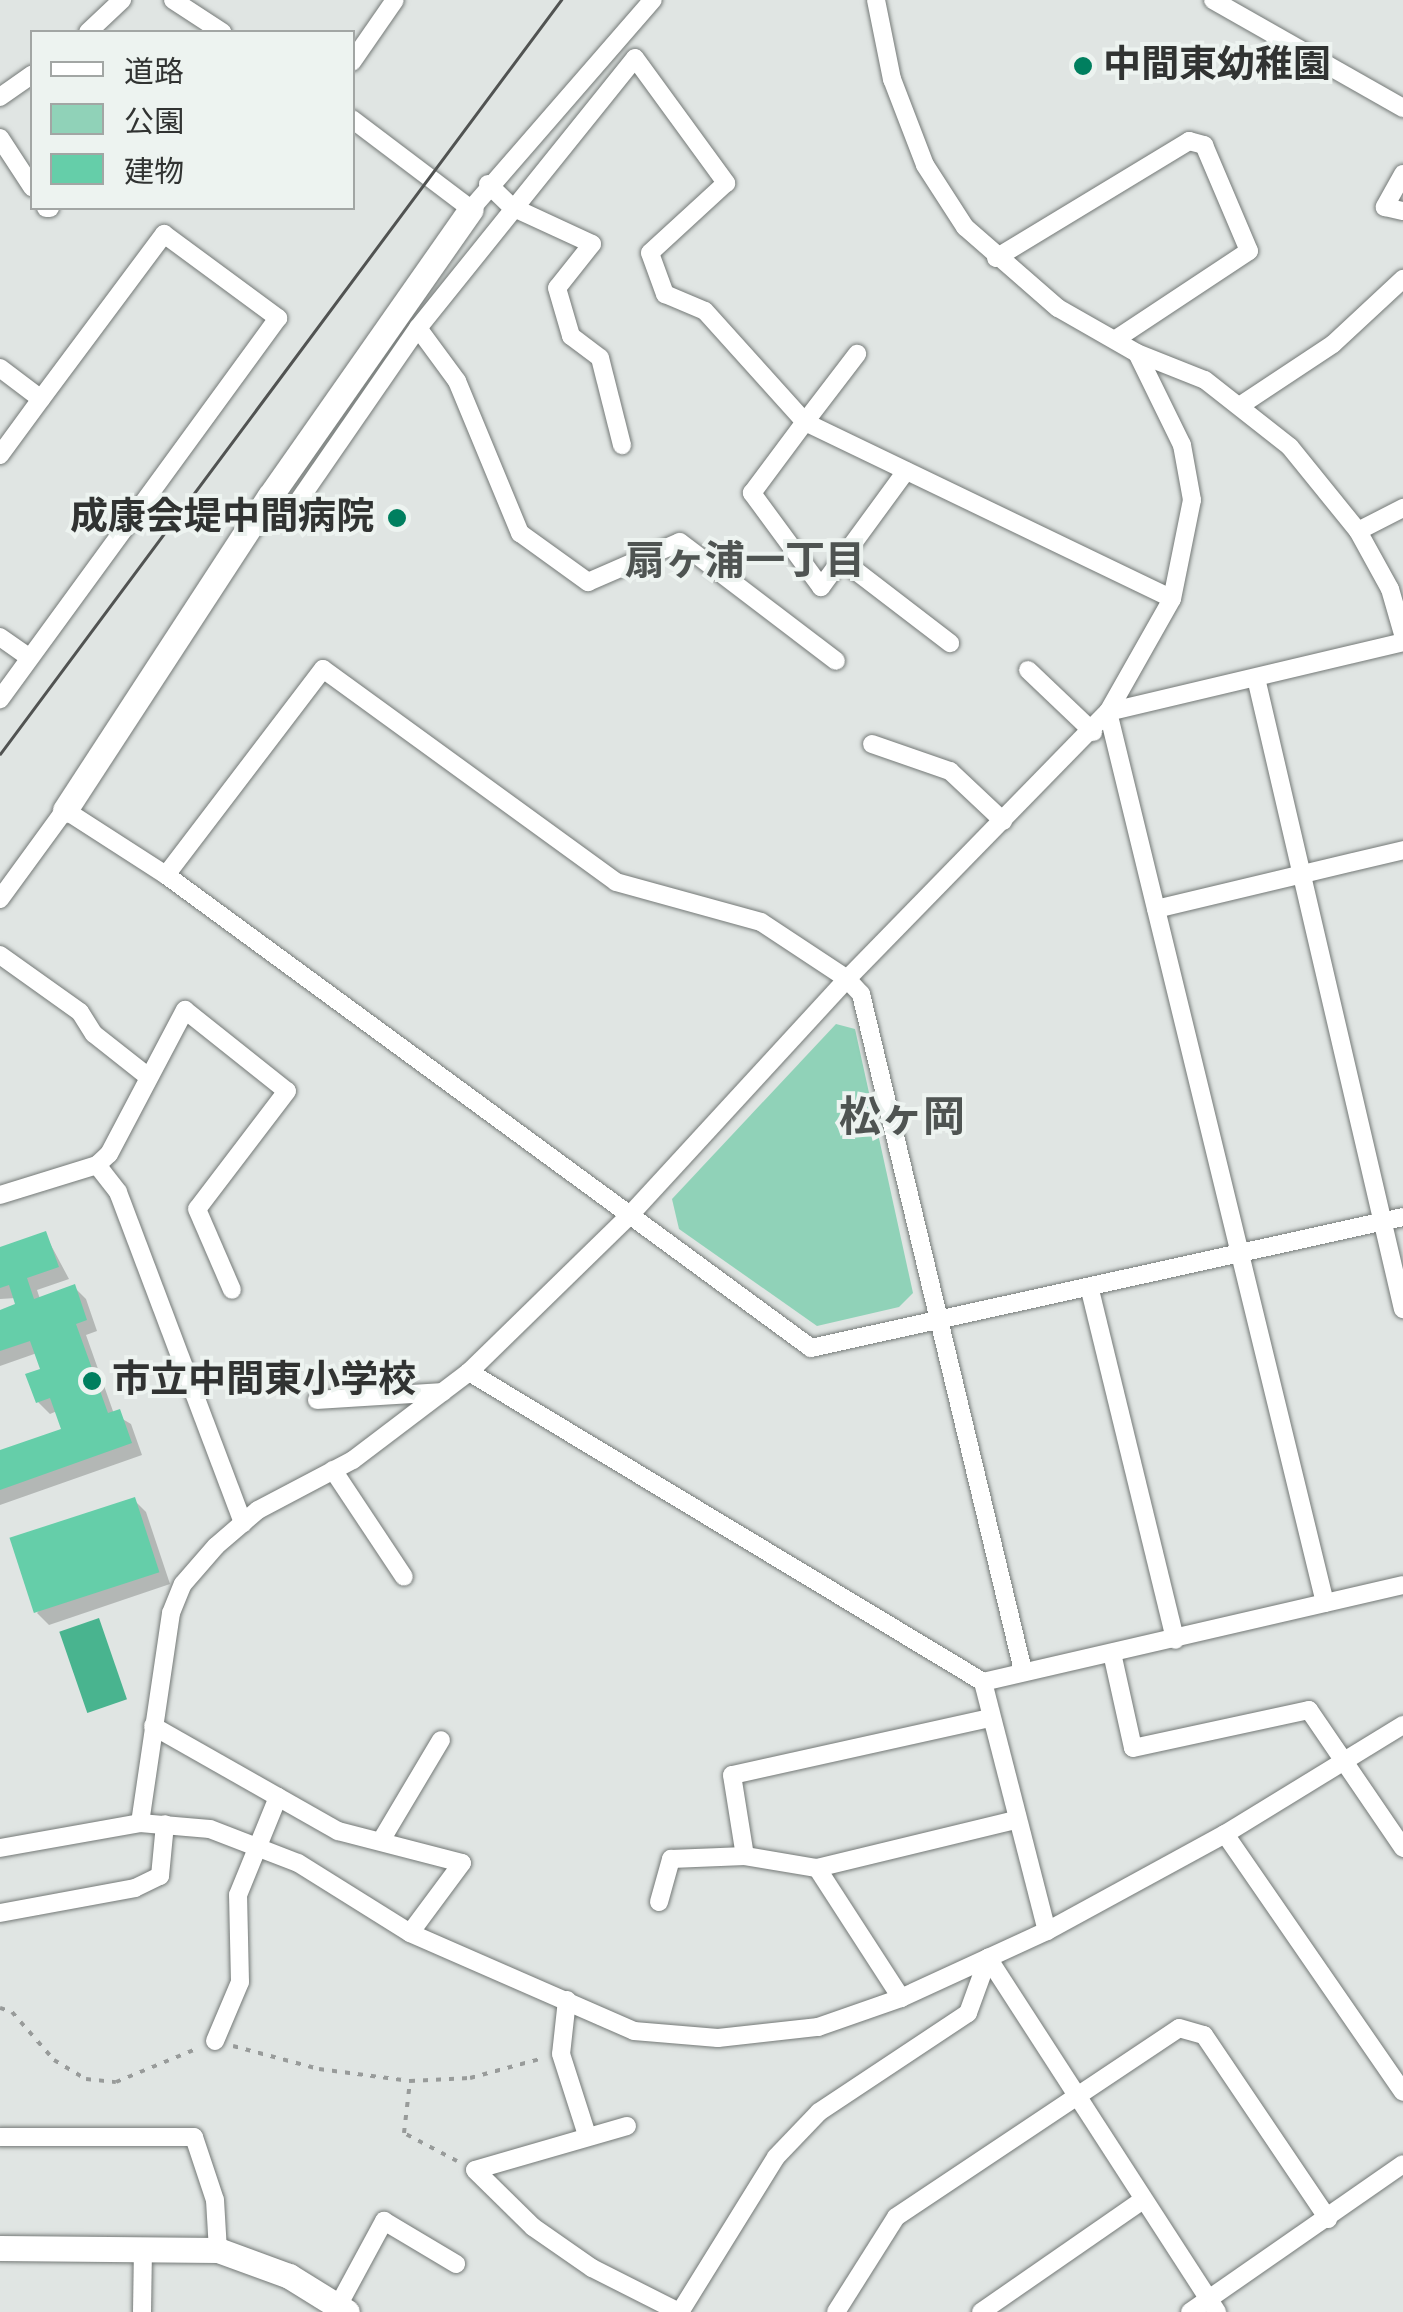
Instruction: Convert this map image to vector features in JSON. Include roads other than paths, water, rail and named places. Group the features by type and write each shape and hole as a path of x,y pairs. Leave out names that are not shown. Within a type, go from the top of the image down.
{"street":[{"path":"90,30 122,0"},
{"path":"173,0 219,30"},
{"path":"355,58 394,0"},
{"path":"0,898 65,810 270,496 488,184 653,0"},
{"path":"876,0 892,80 926,164 965,226 996,258 1058,308 1137,353 1205,380 1290,447 1358,531 1390,588 1403,634"},
{"path":"1215,1 1403,108"},
{"path":"270,496 293,509 418,328 634,58 726,183 650,253 664,294 705,311 805,422 1172,599"},
{"path":"0,97 30,76"},
{"path":"355,122 471,209"},
{"path":"0,138 30,184"},
{"path":"996,258 1189,141 1204,146 1248,251 1116,340"},
{"path":"1403,174 1385,208 1403,210"},
{"path":"488,184 512,207 592,244 557,288 570,336 600,358 622,445"},
{"path":"0,455 164,234 278,318 0,698"},
{"path":"1241,405 1333,344 1403,279"},
{"path":"418,328 457,381 520,533 588,582 680,542 836,661"},
{"path":"140,1822 171,1613 183,1584 243,1523 333,1470 470,1372 629,1216 847,979 1108,712 1172,599 1192,500 1182,445 1137,353"},
{"path":"857,354 752,492 821,587 906,471"},
{"path":"0,368 41,399"},
{"path":"1358,531 1403,508"},
{"path":"843,560 950,643"},
{"path":"0,637 29,657"},
{"path":"1108,712 1403,642"},
{"path":"166,875 323,670 616,882 761,922 847,979 861,994 1023,1670"},
{"path":"1028,670 1092,732"},
{"path":"1256,678 1403,1310"},
{"path":"1108,712 1324,1603"},
{"path":"872,744 950,772 1004,821"},
{"path":"65,810 166,875 811,1348 938,1318 1240,1258 1403,1217"},
{"path":"1156,909 1403,850"},
{"path":"0,954 80,1012 94,1034 146,1075"},
{"path":"0,1195 96,1166 184,1010 287,1091 197,1209 232,1290"},
{"path":"96,1166 118,1192 243,1523"},
{"path":"1090,1290 1174,1640"},
{"path":"470,1372 982,1682 1047,1931"},
{"path":"317,1400 443,1392"},
{"path":"333,1470 404,1577"},
{"path":"982,1682 1403,1584"},
{"path":"1112,1653 1133,1748 1308,1710 1403,1848"},
{"path":"745,1856 732,1775 990,1718"},
{"path":"0,1848 140,1822 257,1844 410,1932 634,2032 718,2038 818,2027 901,1998 1047,1931 1226,1834 1403,1725"},
{"path":"153,1726 338,1831 382,1839 462,1863 410,1932"},
{"path":"382,1839 440,1740"},
{"path":"215,2041 240,1982 238,1894 278,1798"},
{"path":"659,1902 671,1859 745,1856 817,1868 1015,1820"},
{"path":"0,1913 136,1888 160,1876 165,1824"},
{"path":"1226,1834 1403,2092"},
{"path":"817,1868 901,1998"},
{"path":"988,1958 1074,2098 1213,2306"},
{"path":"627,2126 475,2170 533,2227 592,2268 680,2312 776,2157 819,2112 968,2013 988,1958"},
{"path":"567,2000 561,2054 587,2135"},
{"path":"836,2312 896,2217 1179,2028 1204,2035 1328,2219"},
{"path":"0,2137 194,2137 215,2200 218,2250"},
{"path":"1190,2312 1213,2306 1403,2164"},
{"path":"980,2312 1142,2200"},
{"path":"0,2248 218,2250 260,2262 342,2309 384,2222 456,2264"},
{"path":"142,2312 143,2247"}],"tram line":[{"path":"0,754 561,0"}],"place":[{"name":"中間東幼稚園","path":"1083,66"},
{"name":"成康会堤中間病院","path":"397,518"},
{"name":"市立中間東小学校","path":"92,1381"}],"district":[{"name":"扇ヶ浦一丁目","path":"745,562"},
{"name":"松ヶ岡","path":"902,1119"}]}
